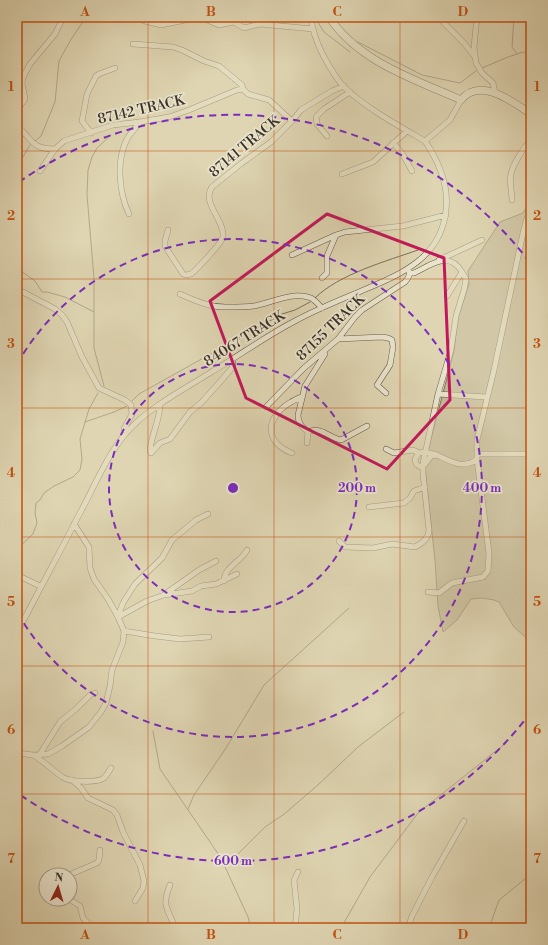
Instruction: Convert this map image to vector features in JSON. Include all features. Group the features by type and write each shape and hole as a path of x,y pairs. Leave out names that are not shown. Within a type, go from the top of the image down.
{"main road":[{"path":"330,17 354,44 366,54 405,75 461,100 465,95 474,91 483,90 495,93 531,114"}],"street":[{"path":"17,110 24,99 22,83 23,77 30,64 55,34 61,22 59,17"},
{"path":"138,17 145,21 161,25 195,18 205,19 219,25 234,22 244,28 260,24 313,29"},
{"path":"311,17 318,45 344,86 376,112 425,141 450,120 461,100"},
{"path":"438,17 464,43 475,58"},
{"path":"477,17 474,47 475,58 478,68 493,83 495,93"},
{"path":"133,44 173,47 219,66 242,85 243,90 248,94 269,100 292,121"},
{"path":"91,133 82,122 82,114 90,87 97,74 115,68"},
{"name":"87141 TRACK","path":"168,230 165,243 168,251 183,274 191,274 216,248 223,238 209,200 209,192 212,187 271,142 301,110 332,91 344,86"},
{"name":"87142 TRACK","path":"55,148 64,141 113,125 169,117 237,90 243,90"},
{"path":"327,136 317,124 316,117 324,109 350,92"},
{"path":"129,214 124,203 120,158 132,130 140,122"},
{"path":"17,126 34,145 41,148 55,148"},
{"path":"342,174 373,162 407,130"},
{"path":"512,200 512,171 522,151 531,140"},
{"name":"84067 TRACK","path":"17,633 40,586 108,459 127,432 160,404 282,328 322,308 408,271 431,248 440,234 446,215 447,196 444,181 436,161 425,141"},
{"path":"393,143 402,153 412,171"},
{"path":"40,171 55,148"},
{"path":"428,592 439,594 452,583 483,577 488,572 489,553 477,456 477,440 486,397 494,370 524,229 531,211"},
{"path":"292,255 336,234 403,226 446,215"},
{"path":"322,278 328,273 327,256 336,234"},
{"path":"408,271 414,273 438,260 482,240"},
{"path":"339,541 345,547 373,548 392,544 416,547 424,541 429,533 423,467 425,452 438,394 451,350 456,316 466,282 459,267 454,263 438,260"},
{"name":"87155 TRACK","path":"266,407 304,368 331,347 362,310 405,282 408,278 408,271"},
{"path":"447,296 462,272"},
{"path":"17,289 55,308 64,318 82,357 99,388 125,400 131,405 132,414 124,428 127,432"},
{"path":"180,294 206,305 216,307 229,308 254,306 277,299 306,297 313,299 322,308"},
{"path":"338,339 382,337 392,340 393,347 390,365 377,385 386,393"},
{"path":"308,432 298,419 302,396 305,386 331,347"},
{"path":"160,404 160,413 156,429 150,442 150,451 152,453 160,443 170,439 190,412 232,368 232,360"},
{"path":"438,394 486,397"},
{"path":"292,454 277,445 272,435 272,425 273,420 280,411 302,396"},
{"path":"308,432 320,430 341,440 367,426"},
{"path":"306,443 308,432"},
{"path":"386,449 392,453 413,450 419,453 425,452 459,464 471,462 477,456 531,454"},
{"path":"419,453 416,455 415,461 417,465 423,467"},
{"path":"423,467 431,456 437,455"},
{"path":"369,507 404,502 410,498 414,491 425,487"},
{"path":"118,617 123,603 135,584 162,558 172,540 196,520 208,514"},
{"path":"17,753 34,755 52,752 88,727 101,712 108,697 113,666 124,642 124,631 118,617 108,598 94,579 90,568 89,547 74,524"},
{"path":"224,581 226,573 242,558 247,550"},
{"path":"164,595 199,570 216,561"},
{"path":"118,617 147,601 164,595 192,591 201,586 213,585 236,574"},
{"path":"17,575 40,586"},
{"path":"124,631 180,639 209,637"},
{"path":"40,754 60,722 90,695 95,693"},
{"path":"34,755 64,778 72,780 86,781 102,779 111,768"},
{"path":"72,780 81,788 88,798 116,813 122,832 140,865 143,878 143,888 135,901"},
{"path":"408,928 412,916 432,877 464,821"},
{"path":"78,871 96,863 99,860 100,850"},
{"path":"295,928 297,908 294,880 298,872"},
{"path":"170,885 165,903 175,928"},
{"path":"78,905 80,906 84,918 92,928"}],"highlighted area":[{"path":"327,214 444,258 450,400 387,469 246,398 210,301"}],"shaded area":[{"path":"531,207 531,642 514,627 499,602 482,598 471,599 457,620 443,632 438,606 425,462 454,351 458,318 469,284 468,271 500,222 523,213 526,208"}],"waterway":[{"path":"35,141 41,136 55,102 59,61 86,17"},
{"path":"514,17 512,47 517,54 523,52 531,56"},
{"path":"316,19 324,32 350,52"},
{"path":"358,42 422,75 460,83 476,71"},
{"path":"482,68 517,54"},
{"path":"104,386 94,348 94,278 87,195 88,170 92,157 97,148 111,135"},
{"path":"17,167 30,145"},
{"path":"315,298 325,289 350,275 418,250"},
{"path":"17,268 35,281 42,292 65,297 94,312"},
{"path":"132,401 139,394 282,314 295,310 310,302"},
{"path":"17,549 33,534 37,523 35,513 36,503 40,500 44,493 54,486 73,477 80,470 82,459 80,439 89,409 98,393"},
{"path":"85,422 127,406"},
{"path":"188,809 194,795 226,748 264,685 349,608"},
{"path":"224,865 238,854 265,827 283,815 319,784 358,747 404,712"},
{"path":"153,731 160,769 221,858 248,917 251,928"},
{"path":"341,928 370,877 418,813 506,743"},
{"path":"489,928 499,900 531,874"}]}
